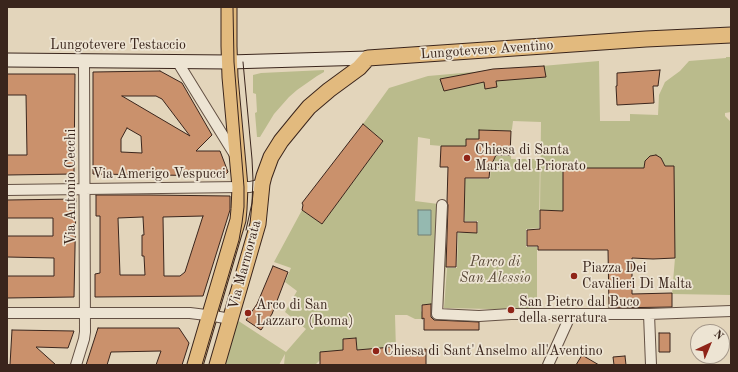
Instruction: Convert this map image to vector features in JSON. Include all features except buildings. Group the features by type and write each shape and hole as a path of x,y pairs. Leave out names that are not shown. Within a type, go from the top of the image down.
{"main road":[{"name":"Via Marmorata","path":"195,365 238,220 240,188 233,58 229,34 229,7"},
{"name":"Lungotevere Aventino","path":"233,58 368,58 646,39 731,35"},
{"name":"Lungotevere Testaccio","path":"7,60 178,61 233,58"},
{"name":"Via Marmorata","path":"217,365 258,224 262,184 268,164 274,152 299,119 321,96 362,66 368,58"}],"street":[{"name":"Via Antonio Cecchi","path":"76,365 84,339 84,60"},
{"path":"178,61 238,158"},
{"name":"Via Amerigo Vespucci","path":"7,190 240,188 262,184"},
{"path":"442,205 437,314 479,316 511,314 649,314 731,311"},
{"path":"7,313 190,313 210,315"},
{"path":"548,365 572,314"},
{"path":"649,314 651,365"},
{"name":"Via Marmorata","path":"210,315 230,319"}],"green space":[{"path":"731,57 731,112 725,113 725,116 731,122 731,295 672,294 675,258 665,166 656,155 650,156 645,161 644,168 563,168 564,224 556,211 540,210 541,122 513,121 511,131 480,130 479,139 466,139 466,148 430,145 430,139 418,137 415,201 446,205 446,267 443,309 432,309 432,304 421,305 422,319 415,319 407,315 395,315 396,351 392,351 391,347 357,350 356,338 343,339 343,350 320,360 315,365 284,365 285,354 279,365 224,365 237,320 286,352 306,329 285,312 297,291 285,282 291,268 274,262 302,210 322,224 383,141 363,124 389,88 428,76 599,61 600,121 630,121 630,114 658,115 659,95 665,82 680,71 689,61"},
{"path":"324,70 324,72 289,97 274,114 260,137 257,137 255,113 257,112 256,94 253,93 253,75 261,73"},
{"name":"Parco di San Alessio","path":"493,156 511,156 511,159 540,159 539,228 526,229 526,247 537,247 537,310 444,308 447,268 457,268 458,233 478,233 478,221 465,221 465,179 490,179 491,166 494,160"}],"water":[{"path":"418,210 431,210 431,235 418,235"}],"tram line":[{"path":"202,365 239,240 244,207 244,187 234,62 233,7"},
{"path":"243,62 253,180 252,203 246,230"}],"place":[{"name":"Chiesa di Santa Maria del Priorato","path":"467,158"},
{"name":"Piazza Dei Cavalieri Di Malta","path":"574,276"},
{"name":"San Pietro dal Buco della serratura","path":"511,310"},
{"name":"Arco di San Lazzaro (Roma)","path":"248,313"},
{"name":"Chiesa di Sant'Anselmo all'Aventino","path":"376,351"}]}
